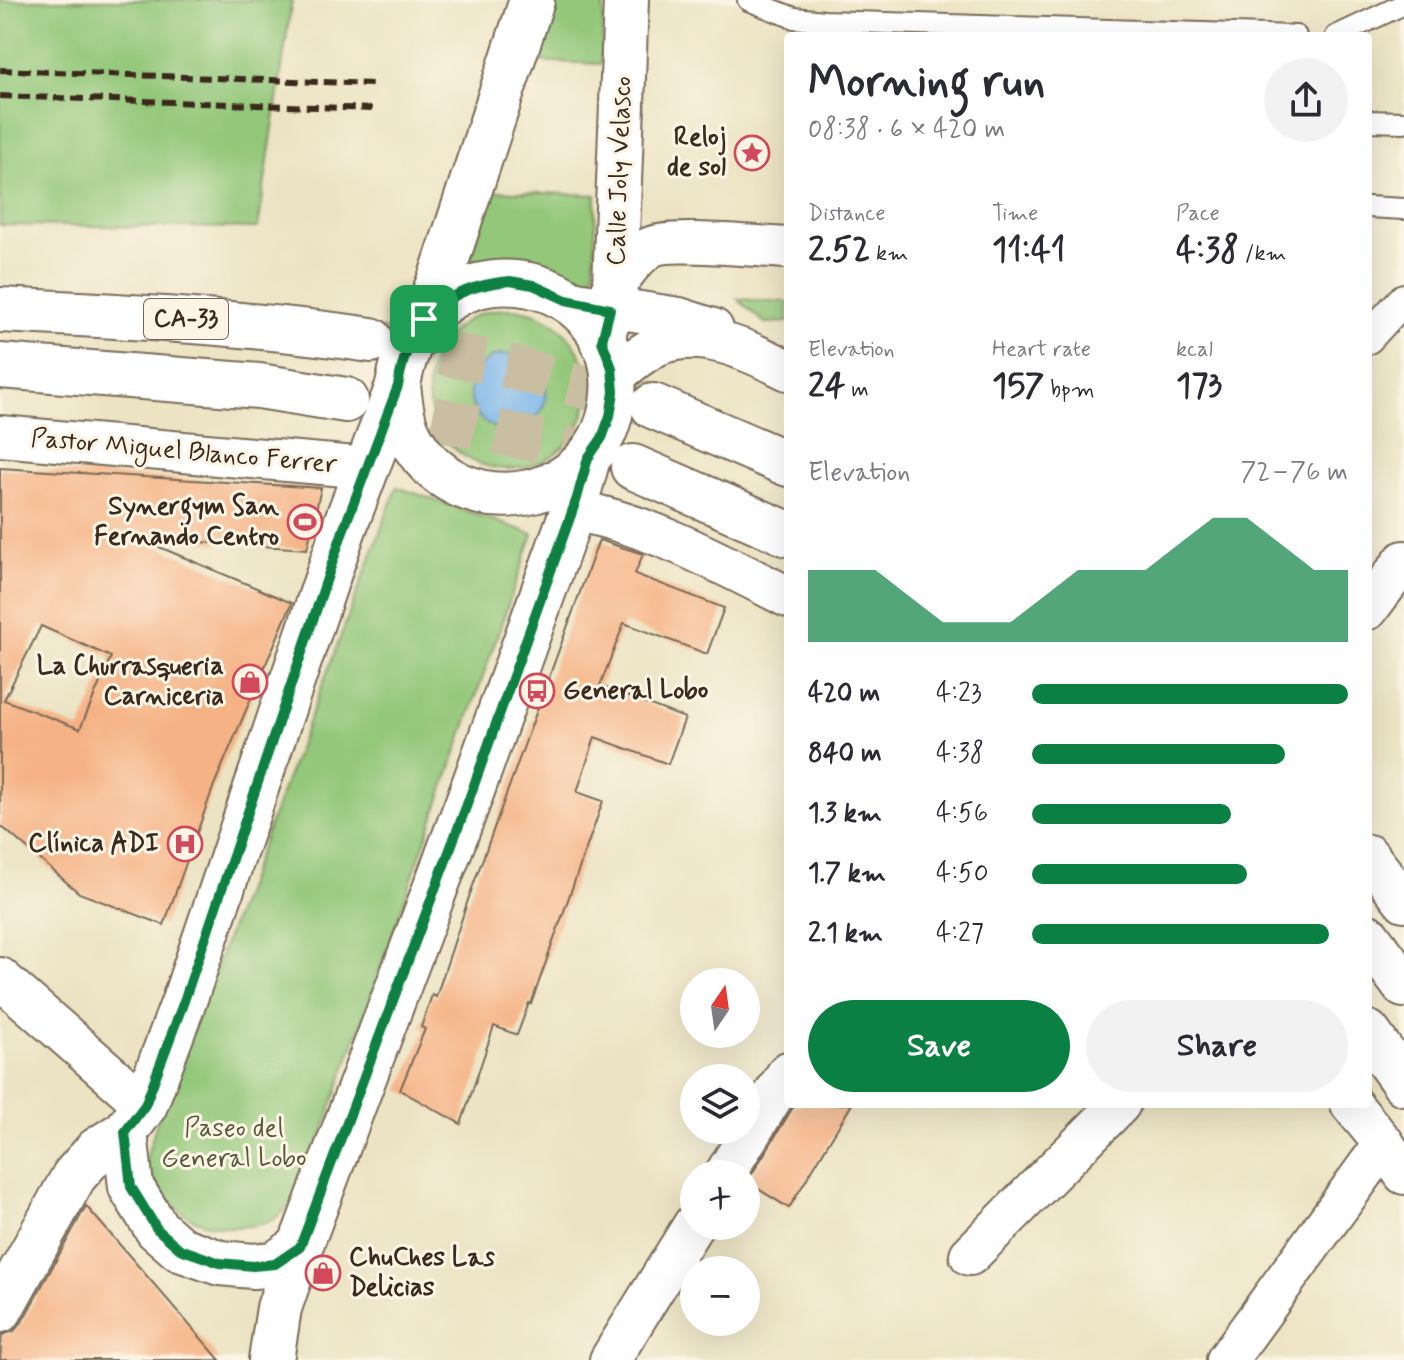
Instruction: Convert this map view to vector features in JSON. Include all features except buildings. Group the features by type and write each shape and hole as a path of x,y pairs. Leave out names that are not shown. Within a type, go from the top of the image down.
{"main road":[{"path":"300,1247 275,1264 253,1266 220,1263 180,1249 157,1229 131,1187 135,1119 184,1001 343,531 398,386 402,361 424,319 451,248 532,0"},
{"name":"Calle Joly Velasco","path":"610,329 626,0"},
{"path":"398,386 404,421 420,453 457,484 479,493 503,496 527,494 550,486 571,474 588,458 602,438 614,392 610,329 592,324 566,300 533,285 510,281 485,283 462,291 424,319"},
{"name":"CA-33","path":"0,310 281,326 371,340"},
{"name":"CA-33","path":"0,366 199,381 346,400"},
{"path":"653,406 784,462"},
{"path":"271,1360 279,1308 300,1247 469,799 588,458"},
{"path":"633,467 784,532"},
{"path":"1372,942 1404,985"},
{"path":"1372,1039 1404,1083"},
{"path":"0,1310 74,1176 97,1150 135,1119"}],"street":[{"path":"610,329 631,263 652,246 684,243 784,248"},
{"path":"1372,334 1404,299"},
{"path":"610,329 679,318 727,335 767,356"},
{"path":"610,329 634,359 672,341 712,341 767,356"},
{"name":"Pastor Miguel Blanco Ferrer","path":"0,436 367,468"},
{"path":"572,510 604,516 658,533 784,595"},
{"path":"1372,604 1404,561"},
{"path":"1372,860 1404,901"},
{"path":"0,978 135,1119"},
{"path":"734,1160 784,1078"},
{"path":"970,1255 1116,1108"},
{"path":"1227,1360 1394,1159 1354,1108"},
{"path":"610,1360 684,1240"}],"lane":[{"path":"748,0 794,18 825,21 1170,32"},
{"path":"1344,32 1404,4"},
{"path":"1372,121 1404,122"},
{"path":"1372,207 1404,209"},
{"path":"767,356 784,383"}],"green space":[{"path":"0,0 292,0 258,228 0,225"},
{"path":"554,0 604,0 601,64 532,61"},
{"path":"492,191 596,195 594,273 589,283 476,269 470,261"},
{"path":"737,299 784,302 784,322 765,323"},
{"path":"508,309 539,315 565,332 582,358 588,389 582,420 565,446 539,463 508,469 477,463 451,446 434,420 428,389 434,358 451,332 477,315"},
{"name":"Paseo del General Lobo","path":"397,487 533,534 301,1194 278,1216 263,1224 236,1227 204,1223 191,1218 170,1202 145,1163 155,1128"}],"water":[{"path":"508,354 522,357 535,365 543,378 546,392 543,406 535,419 522,427 508,430 494,427 481,419 473,406 470,392 473,378 481,365 494,357"}],"tunnel":[{"path":"376,341 496,363 647,404"},
{"path":"368,404 544,442 624,465"}],"railway":[{"path":"0,70 374,84"},
{"path":"0,96 372,109"}],"place":[{"name":"Reloj de sol","path":"752,153"},
{"name":"Synergym San Fernando Centro","path":"305,522"},
{"name":"La Churrasqueria Carniceria","path":"250,682"},
{"name":"General Lobo","path":"537,691"},
{"name":"Clínica ADI","path":"185,844"},
{"name":"ChuChes Las Delicias","path":"323,1273"}],"route":[{"path":"510,281 533,285 566,300 610,309 602,341 612,368 614,392 610,416 602,438 588,458 577,498 469,799 300,1247 275,1264 220,1263 180,1249 157,1229 131,1187 125,1132 145,1105 184,1001 343,531 398,386 402,361 424,319 462,291 485,283 510,281"}]}
